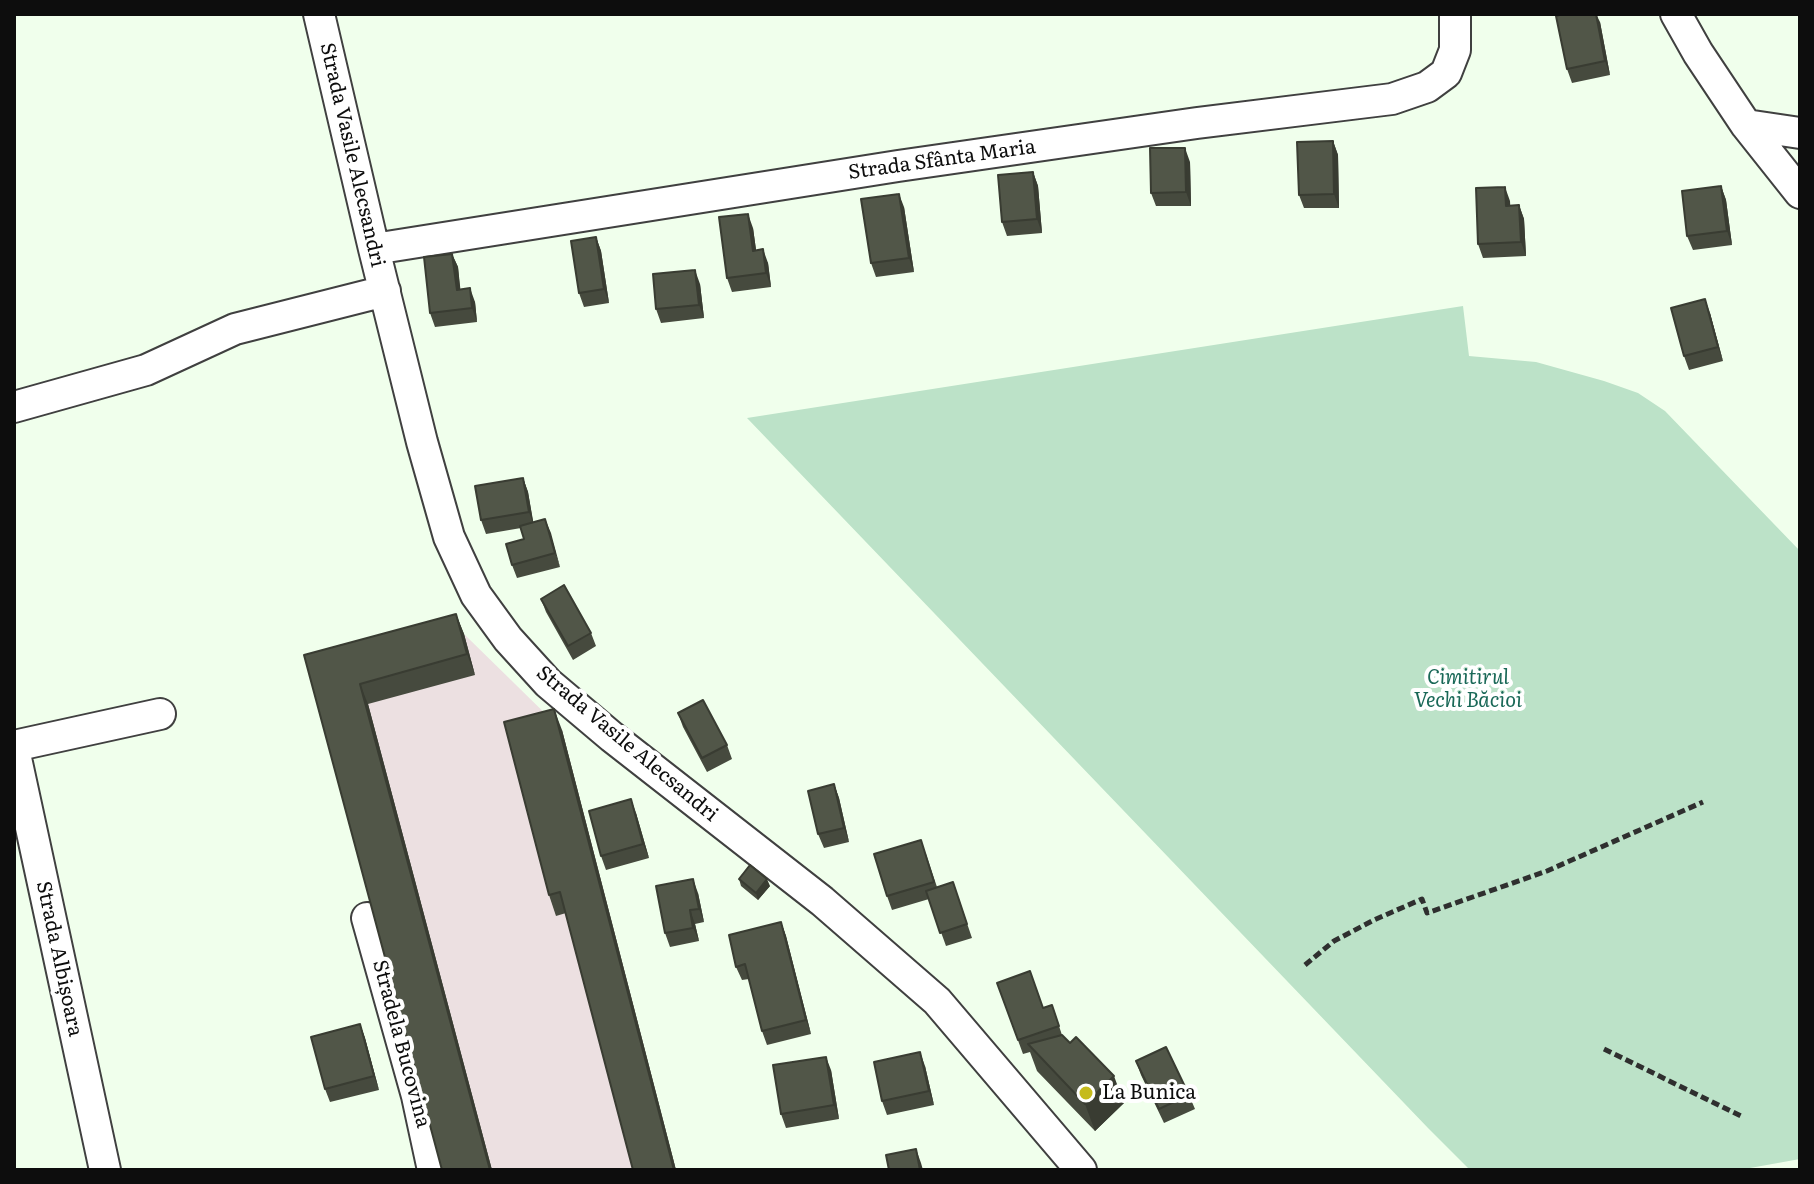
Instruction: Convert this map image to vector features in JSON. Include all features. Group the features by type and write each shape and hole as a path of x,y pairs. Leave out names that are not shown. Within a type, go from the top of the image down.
{"street":[{"name":"Strada Vasile Alecsandri","path":"319,14 422,442 449,537 476,595 508,639 548,683 612,737 822,901 937,1001 1081,1170"},
{"name":"Strada Sfânta Maria","path":"374,249 883,168 1197,123 1392,99 1427,87 1446,73 1455,50 1455,14"},
{"path":"1676,14 1746,125 1800,193"},
{"path":"1746,125 1800,133"},
{"path":"14,407 146,370 235,329 385,291"},
{"path":"14,747 160,714"},
{"name":"Strada Albișoara","path":"14,747 105,1170"},
{"name":"Stradela Bucovina","path":"367,918 417,1096 433,1170"}],"path":[{"path":"1305,965 1334,941 1422,899 1427,913 1547,871 1703,802"},
{"path":"1604,1049 1743,1117"}],"shaded area":[{"path":"464,634 562,730 676,1170 444,1170 312,675"}],"green space":[{"name":"Cimitirul Vechi Băcioi","path":"1463,306 1469,356 1536,362 1638,393 1665,411 1800,551 1800,1159 1739,1170 1470,1170 747,418"}],"building":[{"path":"1596,14 1605,61 1567,69 1556,16"},
{"path":"1333,141 1334,194 1299,195 1297,142"},
{"path":"1150,148 1185,148 1186,192 1151,193"},
{"path":"1033,172 1037,219 1002,222 998,175"},
{"path":"1721,186 1727,231 1687,236 1682,191"},
{"path":"1505,187 1506,206 1519,205 1521,242 1478,244 1476,188"},
{"path":"899,194 909,258 871,263 861,199"},
{"path":"748,214 753,251 763,249 766,273 727,278 719,217"},
{"path":"596,237 604,289 579,293 571,241"},
{"path":"452,254 457,290 470,288 472,308 430,313 424,257"},
{"path":"695,270 699,305 656,309 653,274"},
{"path":"1705,299 1718,347 1684,356 1671,308"},
{"path":"523,478 529,512 481,520 475,486"},
{"path":"545,519 555,553 512,565 506,544 524,539 520,526"},
{"path":"564,585 591,633 568,646 541,599"},
{"path":"456,614 467,654 360,684 490,1170 442,1170 304,655"},
{"path":"703,700 727,745 702,758 678,713"},
{"path":"554,709 674,1170 633,1170 560,892 549,895 504,722"},
{"path":"834,784 844,828 818,834 808,791"},
{"path":"631,799 643,844 601,856 589,811"},
{"path":"921,840 934,882 887,896 874,854"},
{"path":"750,865 767,879 756,893 739,879"},
{"path":"693,879 699,909 690,910 693,928 665,933 656,886"},
{"path":"953,882 967,924 940,933 926,891"},
{"path":"781,922 806,1020 762,1031 745,964 736,967 729,935"},
{"path":"1030,971 1043,1008 1052,1005 1059,1026 1018,1040 997,983"},
{"path":"360,1024 374,1076 325,1089 311,1037"},
{"path":"1062,1035 1070,1043 1076,1037 1114,1076 1085,1104 1028,1044"},
{"path":"1166,1047 1189,1095 1159,1109 1136,1061"},
{"path":"920,1052 929,1091 882,1101 874,1062"},
{"path":"826,1057 834,1105 781,1114 773,1065"},
{"path":"916,1149 920,1170 889,1170 886,1155"}],"place":[{"name":"La Bunica","path":"1086,1093"}]}
